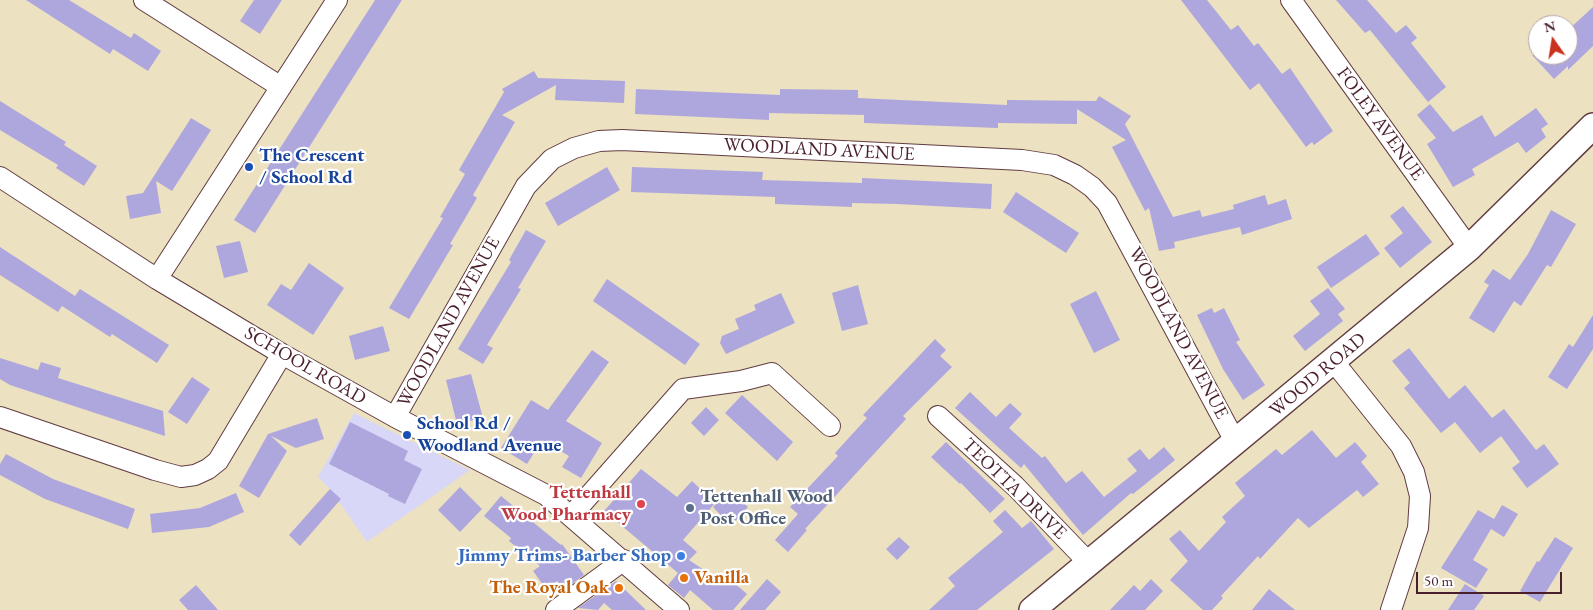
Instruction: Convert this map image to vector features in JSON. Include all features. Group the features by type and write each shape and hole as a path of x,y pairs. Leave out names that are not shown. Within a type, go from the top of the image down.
{"street":[{"path":"144,0 281,87"},
{"path":"157,280 337,0"},
{"name":"FOLEY AVENUE","path":"1291,0 1469,248"},
{"name":"WOOD ROAD","path":"1032,610 1334,362 1469,248 1593,126"},
{"name":"WOODLAND AVENUE","path":"395,417 526,186 552,159 574,148 599,141 622,140 1022,160 1054,165 1075,175 1092,187 1107,202 1236,442"},
{"name":"SCHOOL ROAD","path":"0,177 157,280 282,354 395,417 546,495 624,560 679,610"},
{"path":"0,417 155,470 181,477 195,475 208,469 229,446 282,354"},
{"path":"1334,362 1401,446 1414,472 1420,496 1418,528 1391,610"},
{"path":"572,516 683,389 741,381 772,373 830,426"},
{"name":"TEOTTA DRIVE","path":"938,416 1015,486 1089,563"},
{"path":"556,610 624,560"}],"shaded area":[{"path":"354,413 470,470 367,542 330,489 318,477"}],"building":[{"path":"26,0 69,0 131,38 134,33 161,51 148,71 113,49 110,54"},
{"path":"254,0 282,0 260,34 240,21"},
{"path":"375,0 402,0 255,233 234,220"},
{"path":"1181,0 1207,0 1231,30 1238,25 1254,46 1258,43 1282,74 1290,68 1333,131 1314,145 1312,142 1306,147 1259,83 1250,90"},
{"path":"1336,0 1367,0 1396,33 1406,25 1417,38 1411,43 1446,87 1428,102 1370,30 1365,33"},
{"path":"1593,7 1593,46 1578,60 1578,21"},
{"path":"1541,65 1573,65 1568,70 1568,66 1554,79"},
{"path":"534,71 538,78 625,81 624,103 555,100 556,85 502,115 515,122 473,195 477,198 450,244 453,245 409,319 389,308 443,218 440,217 465,174 459,170 504,92 502,89"},
{"path":"636,89 780,95 780,89 858,90 858,98 1007,105 1007,100 1096,101 1099,96 1131,116 1125,124 1173,217 1200,210 1202,217 1234,209 1233,205 1265,195 1268,205 1286,199 1292,219 1242,235 1240,227 1174,242 1175,248 1159,251 1149,208 1145,211 1112,147 1126,140 1077,109 1077,124 998,123 998,128 864,123 864,115 769,113 769,120 635,114"},
{"path":"0,101 66,142 64,145 97,166 84,186 56,168 58,165 0,130"},
{"path":"1430,104 1453,132 1482,115 1495,137 1536,108 1548,124 1541,129 1546,137 1526,153 1518,142 1472,169 1475,175 1453,187 1427,144 1436,138 1417,115"},
{"path":"191,118 211,130 172,191 156,181 161,213 130,219 126,196 143,193"},
{"path":"607,167 620,190 558,226 545,203"},
{"path":"632,167 763,172 762,180 862,183 862,178 992,184 991,209 897,204 852,203 852,207 775,204 775,197 631,192"},
{"path":"1016,192 1079,233 1066,253 1003,212"},
{"path":"1403,206 1432,242 1400,268 1384,248 1403,233 1390,216"},
{"path":"1551,210 1576,224 1551,267 1547,265 1521,306 1514,301 1494,333 1469,318 1489,285 1484,282 1493,269 1510,280 1528,254"},
{"path":"526,230 546,241 518,288 521,289 487,345 493,348 483,364 458,349 511,262 509,260"},
{"path":"1366,234 1380,254 1331,288 1317,267"},
{"path":"240,241 248,272 224,278 216,246"},
{"path":"0,247 75,296 80,289 169,345 157,363 112,334 110,337 62,306 58,312 0,275"},
{"path":"309,263 344,288 313,335 267,305 281,284 291,290"},
{"path":"607,279 700,344 685,365 593,301"},
{"path":"858,285 868,324 842,331 832,293"},
{"path":"1328,288 1345,309 1338,314 1343,321 1305,351 1293,336 1320,314 1310,301"},
{"path":"1096,291 1120,340 1094,353 1070,304"},
{"path":"781,293 795,323 726,354 720,343 722,336 739,329 735,319 756,310 754,305"},
{"path":"1212,308 1214,313 1224,308 1240,340 1236,342 1265,385 1243,400 1223,369 1197,315"},
{"path":"1593,315 1593,349 1567,389 1548,377 1569,344 1573,347"},
{"path":"383,326 390,351 355,360 349,336"},
{"path":"935,339 946,350 940,356 952,367 903,416 906,419 805,529 807,530 788,552 775,540 798,514 790,507 838,456 835,453 867,418 863,415"},
{"path":"1409,348 1449,399 1465,385 1492,418 1504,409 1536,450 1544,444 1559,464 1527,488 1512,468 1520,462 1501,436 1480,453 1455,422 1441,433 1404,388 1410,383 1392,361"},
{"path":"592,350 609,362 566,421 602,443 581,478 562,467 569,456 542,440 527,464 501,448 531,400 548,410"},
{"path":"0,358 38,370 41,362 61,368 58,378 163,411 165,436 10,385 0,379"},
{"path":"471,374 483,418 457,424 446,380"},
{"path":"192,377 210,389 187,424 168,412"},
{"path":"970,392 996,417 1010,403 1022,414 1009,428 1042,458 1045,456 1066,483 1082,471 1104,497 1137,471 1127,459 1140,449 1149,460 1164,447 1175,460 1133,494 1131,493 1083,535 1024,464 1021,468 955,408"},
{"path":"742,395 793,442 777,461 725,413"},
{"path":"706,407 719,420 704,436 691,423"},
{"path":"317,418 324,439 296,448 271,436 287,451 259,498 239,486 268,434"},
{"path":"350,422 408,451 404,460 422,469 405,504 329,464"},
{"path":"1312,430 1336,458 1355,442 1367,456 1361,462 1379,484 1363,497 1357,490 1309,528 1298,518 1260,559 1258,556 1221,596 1223,598 1212,610 1203,610 1170,580 1188,561 1169,539 1180,530 1199,551 1226,522 1222,517 1245,496 1235,483 1276,449 1282,455"},
{"path":"946,442 1005,499 990,513 961,483 931,457"},
{"path":"6,454 53,479 135,509 128,529 45,499 0,475 0,464"},
{"path":"641,469 677,497 692,481 715,503 683,540 697,552 689,560 719,580 724,574 747,594 733,610 713,610 690,590 684,598 668,585 678,573 604,511"},
{"path":"460,487 482,509 460,532 438,510"},
{"path":"330,489 341,499 300,546 289,535"},
{"path":"729,490 748,507 731,526 713,507"},
{"path":"236,493 244,512 209,527 152,533 150,514 200,508"},
{"path":"501,496 562,544 584,575 564,590 557,581 546,589 533,571 540,566 509,541 511,538 484,516"},
{"path":"1502,505 1518,514 1504,537 1491,529 1473,560 1488,569 1476,588 1441,568 1478,510 1494,519"},
{"path":"1005,510 1022,528 1031,521 1054,549 977,610 929,610 955,586 948,578 1003,532 993,521"},
{"path":"899,537 910,547 897,560 886,549"},
{"path":"1555,537 1573,548 1540,602 1520,591 1537,561 1539,562"},
{"path":"767,579 781,592 765,610 740,610"},
{"path":"1151,579 1163,591 1145,610 1110,610 1134,585 1140,591"},
{"path":"616,581 646,610 612,610 604,603 598,610 578,608"},
{"path":"1465,584 1484,596 1474,610 1448,610"},
{"path":"196,585 218,610 188,610 179,600"},
{"path":"1269,589 1295,610 1252,610"}],"place":[{"name":"The Crescent / School Rd","path":"249,167"},
{"name":"School Rd / Woodland Avenue","path":"407,435"},
{"name":"Tettenhall Wood Pharmacy","path":"641,504"},
{"name":"Tettenhall Wood Post Office","path":"690,508"},
{"name":"Jimmy Trims- Barber Shop","path":"681,556"},
{"name":"Vanilla","path":"684,578"},
{"name":"The Royal Oak","path":"619,588"}]}
